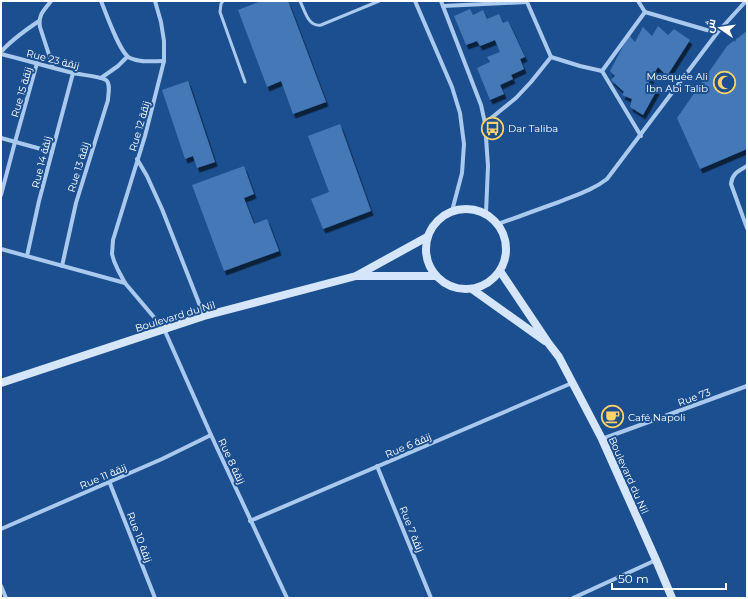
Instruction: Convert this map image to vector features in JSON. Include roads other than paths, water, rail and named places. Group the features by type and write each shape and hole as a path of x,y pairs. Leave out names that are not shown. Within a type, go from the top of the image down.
{"street":[{"path":"51,1 43,11 39,21 53,67"},
{"path":"101,1 117,40 127,57 141,62 164,61"},
{"name":"Rue 12 زنقة","path":"112,254 113,240 151,114 164,61 164,41 161,22 155,1"},
{"path":"415,1 452,87 460,113 464,144 462,173 452,211"},
{"path":"441,1 481,105 485,123 488,166 486,213"},
{"path":"443,6 527,1 551,57 602,71 641,136"},
{"path":"638,1 645,12 717,34"},
{"path":"498,224 598,186 608,180 717,34 746,1"},
{"path":"602,71 645,12"},
{"path":"1,53 12,41 39,21"},
{"name":"Rue 23 زنقة","path":"1,53 73,73 101,78"},
{"path":"101,78 118,66 127,57"},
{"path":"485,123 516,98 551,57"},
{"name":"Rue 15 زنقة","path":"1,195 37,63"},
{"name":"Rue 14 زنقة","path":"27,256 39,201 73,73"},
{"name":"Rue 13 زنقة","path":"62,266 76,203 108,100 108,83 106,80 101,78"},
{"path":"1,138 52,152"},
{"path":"137,159 147,176 162,209 204,316"},
{"path":"747,166 733,175 730,184 747,228"},
{"path":"462,208 474,209 486,213 498,224 503,232 506,242 504,262 500,271 493,280 483,286 472,289 462,290 443,283 431,269 427,262 425,253 427,237 432,226 440,218 452,211 462,208"},
{"name":"Boulevard du Nil","path":"1,383 204,316 356,276 427,237"},
{"path":"1,249 126,283"},
{"name":"Rue 8 زنقة","path":"112,254 118,270 126,283 164,329 284,597"},
{"name":"Boulevard du Nil","path":"500,271 559,357 602,439 672,598"},
{"name":"Boulevard du Nil","path":"356,276 436,276"},
{"name":"Boulevard du Nil","path":"472,289 549,344"},
{"name":"Rue 6 زنقة","path":"250,521 572,383"},
{"name":"Rue 73","path":"602,439 747,386"},
{"name":"Rue 11 زنقة","path":"1,529 162,459 211,435"},
{"name":"Rue 7 زنقة","path":"377,466 431,598"},
{"name":"Rue 10 زنقة","path":"110,482 155,598"},
{"path":"573,598 656,560"},
{"path":"1,586 6,598"}],"lane":[{"path":"223,1 220,12 245,82"},
{"path":"300,1 312,23 316,26 321,26 379,1"}],"place":[{"name":"Mosquée Ali Ibn Abi Talib","path":"724,82"},
{"name":"Dar Taliba","path":"493,128"},
{"name":"Café Napoli","path":"613,417"}]}
